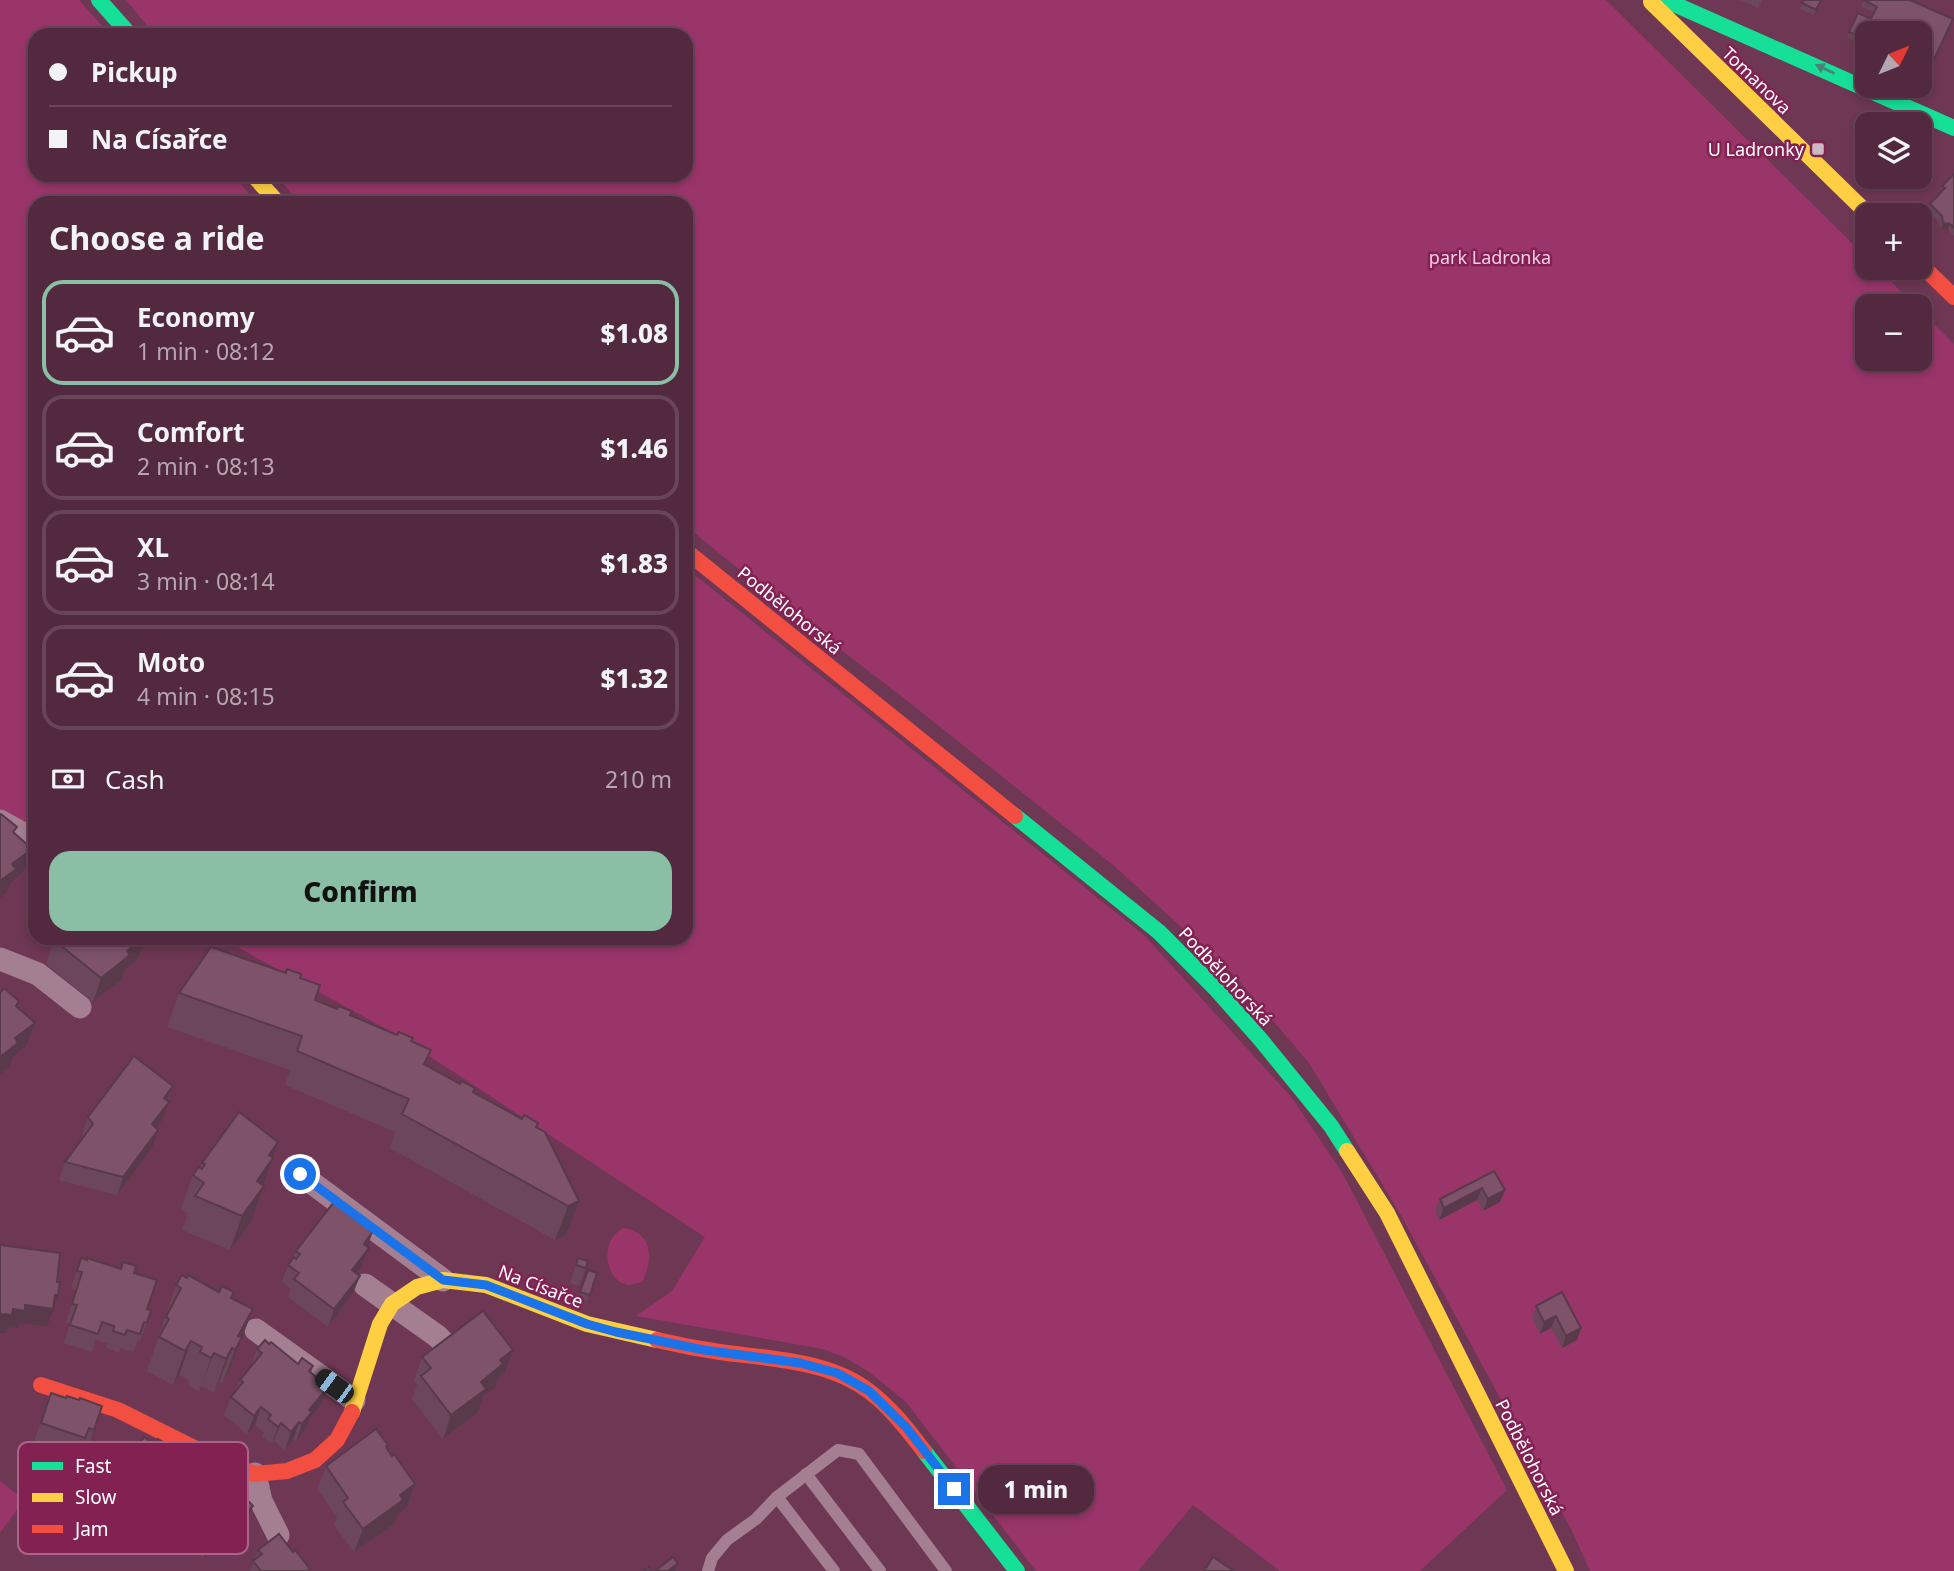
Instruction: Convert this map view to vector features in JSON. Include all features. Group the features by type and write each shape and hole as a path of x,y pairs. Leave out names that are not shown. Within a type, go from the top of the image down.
{"street":[{"path":"99,0 124,28"},
{"name":"Tomanova","path":"1649,0 1857,203"},
{"path":"1655,0 1674,4 1782,50 1954,128"},
{"path":"259,182 272,196"},
{"path":"1932,276 1954,297"},
{"name":"Podbělohorská","path":"693,557 1159,932 1215,988 1261,1041 1331,1126 1387,1213 1566,1571"},
{"path":"0,821 28,836"},
{"path":"0,959 38,974 80,1007"},
{"path":"300,1174 443,1280"},
{"name":"Na Císařce","path":"392,1304 417,1287 443,1280 486,1285 587,1324 616,1332 704,1350 800,1363 837,1373 869,1391 906,1427 1017,1571"},
{"path":"365,1284 437,1336 450,1349"},
{"path":"248,1471 255,1474 287,1471 316,1460 337,1440 351,1415 380,1324 392,1304"},
{"path":"256,1330 354,1400"},
{"path":"41,1385 118,1410 182,1442"},
{"path":"255,1474 261,1501 278,1535"}],"lane":[{"path":"708,1571 712,1558 727,1540 757,1519 777,1497 838,1450 859,1454 946,1571"},
{"path":"806,1474 880,1571"},
{"path":"777,1497 834,1571"}],"green space":[{"path":"0,0 79,0 104,28 28,28 28,182 239,182 251,196 28,196 28,823 0,809"},
{"name":"park Ladronka","path":"126,0 1606,0 1855,246 1855,280 1889,280 1904,294 1855,294 1855,371 1932,371 1932,322 1954,344 1954,1571 1590,1571 1571,1529 1402,1217 1309,1063 1233,974 1113,865 693,532 693,196 294,196 282,182 693,182 693,28 149,28"},
{"path":"693,574 1145,936 1292,1098 1343,1174 1507,1490 1420,1571 1280,1571 1193,1505 1138,1571 1036,1571 906,1402 869,1372 846,1358 823,1349 636,1316 672,1291 705,1237 397,1035 235,945 693,945"},
{"path":"624,1228 641,1236 646,1242 649,1257 642,1282 630,1285 615,1278 608,1261 610,1242 615,1234"},
{"path":"0,1481 18,1495 18,1508 0,1533"}],"building":[{"path":"1804,0 1821,0 1816,10 1802,3"},
{"path":"1864,0 1910,0 1953,19 1932,64 1932,21 1855,21 1855,35 1849,32 1858,13 1871,19 1877,7"},
{"path":"1954,174 1954,228 1943,223 1942,216 1931,203 1945,188 1942,186"},
{"path":"1,814 17,827 13,832 28,845 28,852 12,864 16,869 0,881"},
{"path":"60,945 135,945 127,951 130,955 101,978"},
{"path":"211,947 286,973 287,969 301,974 300,978 320,985 315,1000 337,1009 338,1006 352,1011 350,1015 397,1035 399,1032 413,1038 411,1041 431,1050 424,1064 460,1084 462,1081 475,1088 473,1092 522,1119 524,1115 538,1123 536,1127 545,1132 579,1201 568,1206 402,1114 409,1099 297,1051 302,1036 179,993"},
{"path":"4,988 19,1001 16,1006 35,1023 15,1038 18,1043 0,1057 0,993"},
{"path":"134,1056 173,1086 164,1098 169,1102 152,1124 158,1130 123,1177 65,1162 93,1124 88,1117"},
{"path":"239,1112 278,1142 269,1155 273,1158 257,1181 264,1186 242,1216 195,1196 204,1183 193,1175 199,1167 202,1169 205,1164 202,1163"},
{"path":"1494,1171 1505,1190 1488,1199 1482,1188 1444,1208 1440,1199"},
{"path":"334,1202 373,1231 364,1244 369,1248 352,1270 360,1276 334,1309 294,1279 299,1273 288,1265 300,1254 296,1251"},
{"path":"0,1245 60,1253 57,1282 60,1282 53,1309 25,1305 25,1311 13,1309 12,1315 0,1314"},
{"path":"81,1258 121,1269 123,1262 136,1266 134,1273 157,1280 147,1309 151,1310 147,1323 144,1322 140,1334 127,1330 125,1335 113,1331 114,1326 102,1322 98,1334 70,1325 77,1305 72,1304 82,1272 77,1271"},
{"path":"578,1258 588,1261 586,1268 576,1265"},
{"path":"588,1270 597,1273 590,1295 580,1292"},
{"path":"182,1275 187,1278 188,1275 219,1292 222,1286 234,1292 231,1298 253,1309 238,1336 242,1337 235,1350 232,1348 226,1359 214,1353 211,1358 200,1352 202,1347 191,1341 185,1351 159,1337 181,1288 176,1285"},
{"path":"1562,1292 1581,1328 1566,1336 1556,1316 1544,1322 1536,1306"},
{"path":"483,1311 513,1350 500,1360 503,1364 481,1382 486,1389 451,1415 421,1376 431,1368 422,1357"},
{"path":"265,1340 298,1364 302,1358 313,1366 309,1371 328,1387 309,1410 312,1412 291,1432 281,1423 278,1427 268,1419 271,1415 261,1407 254,1416 231,1397 243,1382 240,1380 262,1353 257,1349"},
{"path":"51,1393 66,1398 80,1398 102,1406 94,1430 89,1428 85,1438 41,1423"},
{"path":"376,1429 388,1445 386,1447 392,1456 394,1454 415,1484 400,1495 403,1500 363,1529 343,1502 348,1498 326,1466"},
{"path":"279,1534 310,1569 261,1571 253,1561 262,1554 258,1550"},
{"path":"673,1557 678,1563 668,1571 655,1571"},
{"path":"1213,1557 1234,1571 1204,1571"}],"traffic: fast":[{"path":"99,0 124,28"},
{"path":"1655,0 1674,4 1954,128"},
{"path":"1015,816 1159,932 1215,988 1331,1126 1347,1151"},
{"path":"924,1451 1017,1571"}],"traffic: slow":[{"path":"1651,2 1857,203"},
{"path":"259,182 272,196"},
{"path":"1347,1151 1387,1213 1566,1571"},
{"path":"352,1412 380,1324 392,1304 417,1287 443,1280 486,1285 587,1324 657,1340"}],"traffic: jam":[{"path":"1932,276 1954,297"},
{"path":"693,557 1015,816"},
{"path":"657,1340 712,1351 779,1359 836,1373 854,1381 878,1398 924,1451"},
{"path":"41,1385 118,1410 182,1442"},
{"path":"248,1471 255,1474 287,1471 315,1460 337,1440 352,1412"}],"place":[{"name":"U Ladronky","path":"1818,149"}],"route":[{"path":"300,1174 443,1280 486,1285 587,1324 616,1332 704,1350 800,1363 837,1373 869,1391 906,1427 954,1489"}]}
